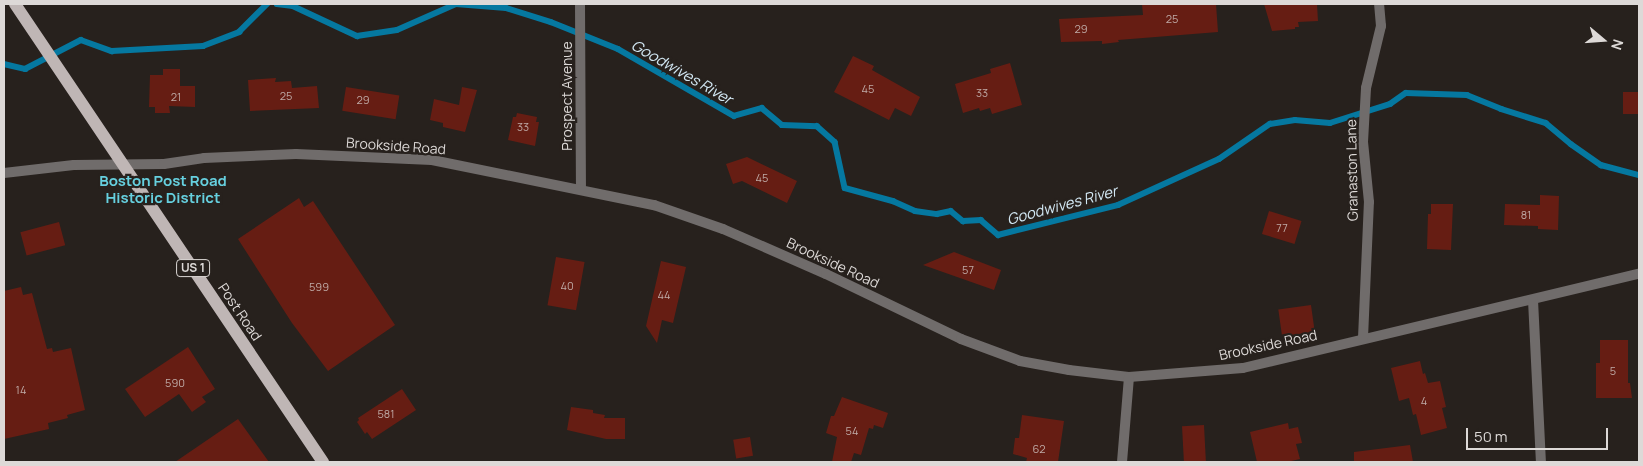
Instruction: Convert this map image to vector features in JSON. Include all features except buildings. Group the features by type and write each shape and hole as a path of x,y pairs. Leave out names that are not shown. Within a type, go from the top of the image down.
{"main road":[{"name":"Post Road","path":"16,4 324,462"}],"street":[{"name":"Granaston Lane","path":"1363,338 1369,202 1363,142 1366,88 1381,26 1380,4"},
{"name":"Prospect Avenue","path":"580,7 582,56 581,189"},
{"name":"Brookside Road","path":"4,173 74,166 122,163 164,164 204,158 296,154 432,160 654,205 718,227 826,274 961,339 1020,361 1069,370 1129,377 1243,368 1639,274"},
{"path":"1533,300 1541,462"},
{"path":"1122,462 1129,377"}],"waterway":[{"name":"Goodwives River","path":"4,64 25,69 81,40 112,51 203,46 239,32 267,4"},
{"name":"Goodwives River","path":"277,4 293,6 357,36 397,30 456,4 506,8 551,22 618,49 734,116 762,108 782,125 817,126 835,142 845,188 893,201 915,211 937,214 951,211 963,221 981,220 998,235 1118,205 1219,159 1270,124 1295,120 1330,123 1390,104 1406,93 1467,95 1501,109 1546,123 1571,144 1601,165 1639,175"}],"district":[{"name":"Boston Post Road Historic District","path":"163,188"}]}
